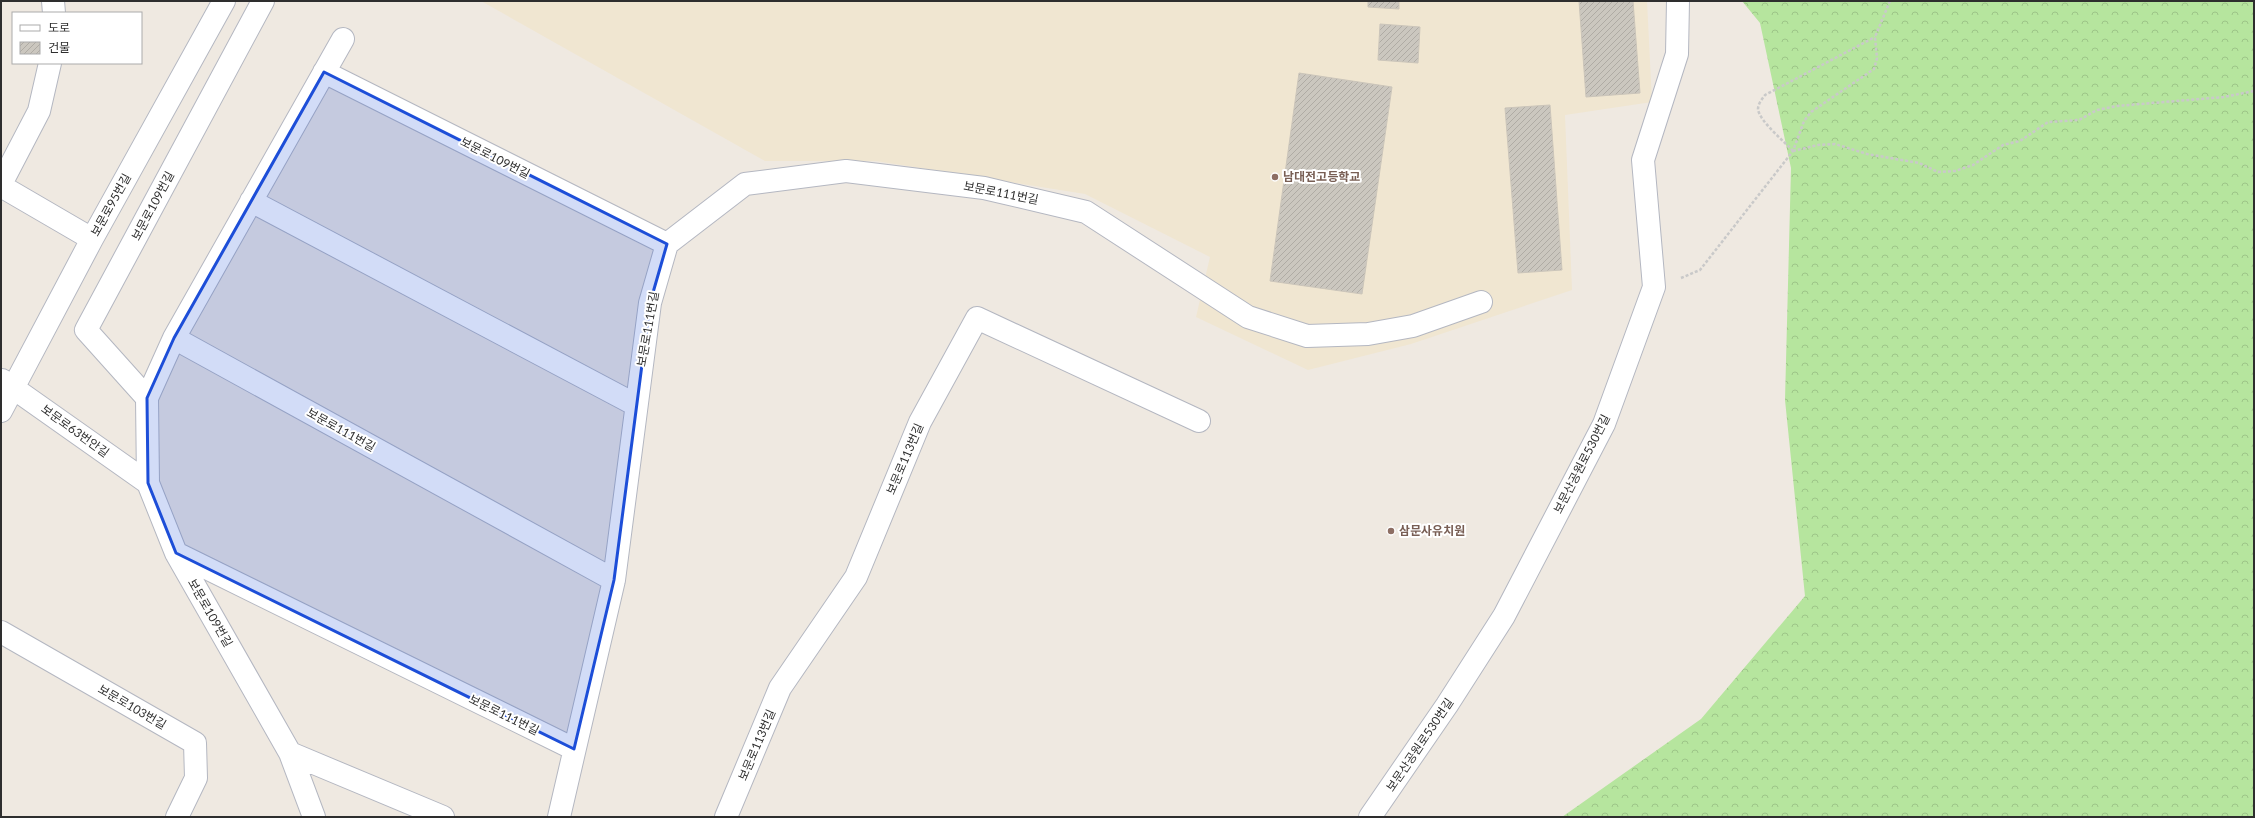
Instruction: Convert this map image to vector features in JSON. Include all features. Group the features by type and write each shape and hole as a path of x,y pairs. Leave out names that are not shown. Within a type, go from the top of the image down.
{"street":[{"path":"53,1 54,12"},
{"name":"보문로95번길","path":"1,411 7,383 92,239 224,1"},
{"name":"보문로109번길","path":"146,398 86,330 263,1"},
{"name":"보문산공원로530번길","path":"1370,817 1447,705 1504,616 1604,424 1654,287 1643,160 1677,54 1678,1"},
{"name":"보문로109번길","path":"314,817 290,753 176,553 148,483 146,398 174,338 343,39"},
{"path":"50,64 39,111 1,185 92,239"},
{"name":"보문로109번길","path":"324,72 667,244"},
{"name":"보문로111번길","path":"559,817 614,580 650,303 667,244 745,184 846,171 984,188 1086,212 1248,317 1307,336 1368,334 1412,326 1481,302"},
{"path":"251,201 636,405"},
{"name":"보문로113번길","path":"726,817 780,688 856,577 920,422 977,318 1199,421"},
{"name":"보문로111번길","path":"174,338 614,580"},
{"name":"보문로63번안길","path":"7,383 148,483"},
{"name":"보문로111번길","path":"176,553 574,750"},
{"name":"보문로103번길","path":"1,632 195,743 196,778 177,817"},
{"path":"290,753 443,817"}],"path":[{"path":"1654,287 1700,270 1794,151 1804,121 1811,112 1874,69 1877,58 1875,36 1890,1"},
{"path":"1794,151 1761,118 1758,110 1759,104 1765,95 1875,36"},
{"path":"1794,151 1818,145 1835,144 1867,154 1919,163 1938,172 1955,171 1973,165 2003,145 2020,141 2048,122 2079,120 2097,110 2117,106 2224,97 2254,91"}],"highlighted area":[{"path":"324,72 667,244 650,303 614,580 574,749 176,553 148,483 147,398 174,338"}],"shaded area":[{"name":"남대전고등학교","path":"481,1 1647,1 1652,102 1565,115 1572,290 1411,344 1308,370 1196,317 1210,257 1085,194 876,161 765,161"}],"green space":[{"path":"1742,1 2254,1 2254,817 1562,817 1701,719 1805,596 1785,400 1791,168 1760,23"}],"building":[{"path":"1368,1 1399,1 1399,9 1368,7"},
{"path":"1579,1 1633,1 1640,93 1586,97"},
{"path":"1380,24 1420,27 1418,63 1378,60"},
{"path":"1299,73 1392,87 1362,294 1270,281"},
{"path":"1550,105 1562,270 1518,273 1505,108"}],"place":[{"name":"남대전고등학교","path":"1275,177"},
{"name":"삼문사유치원","path":"1391,531"}]}
